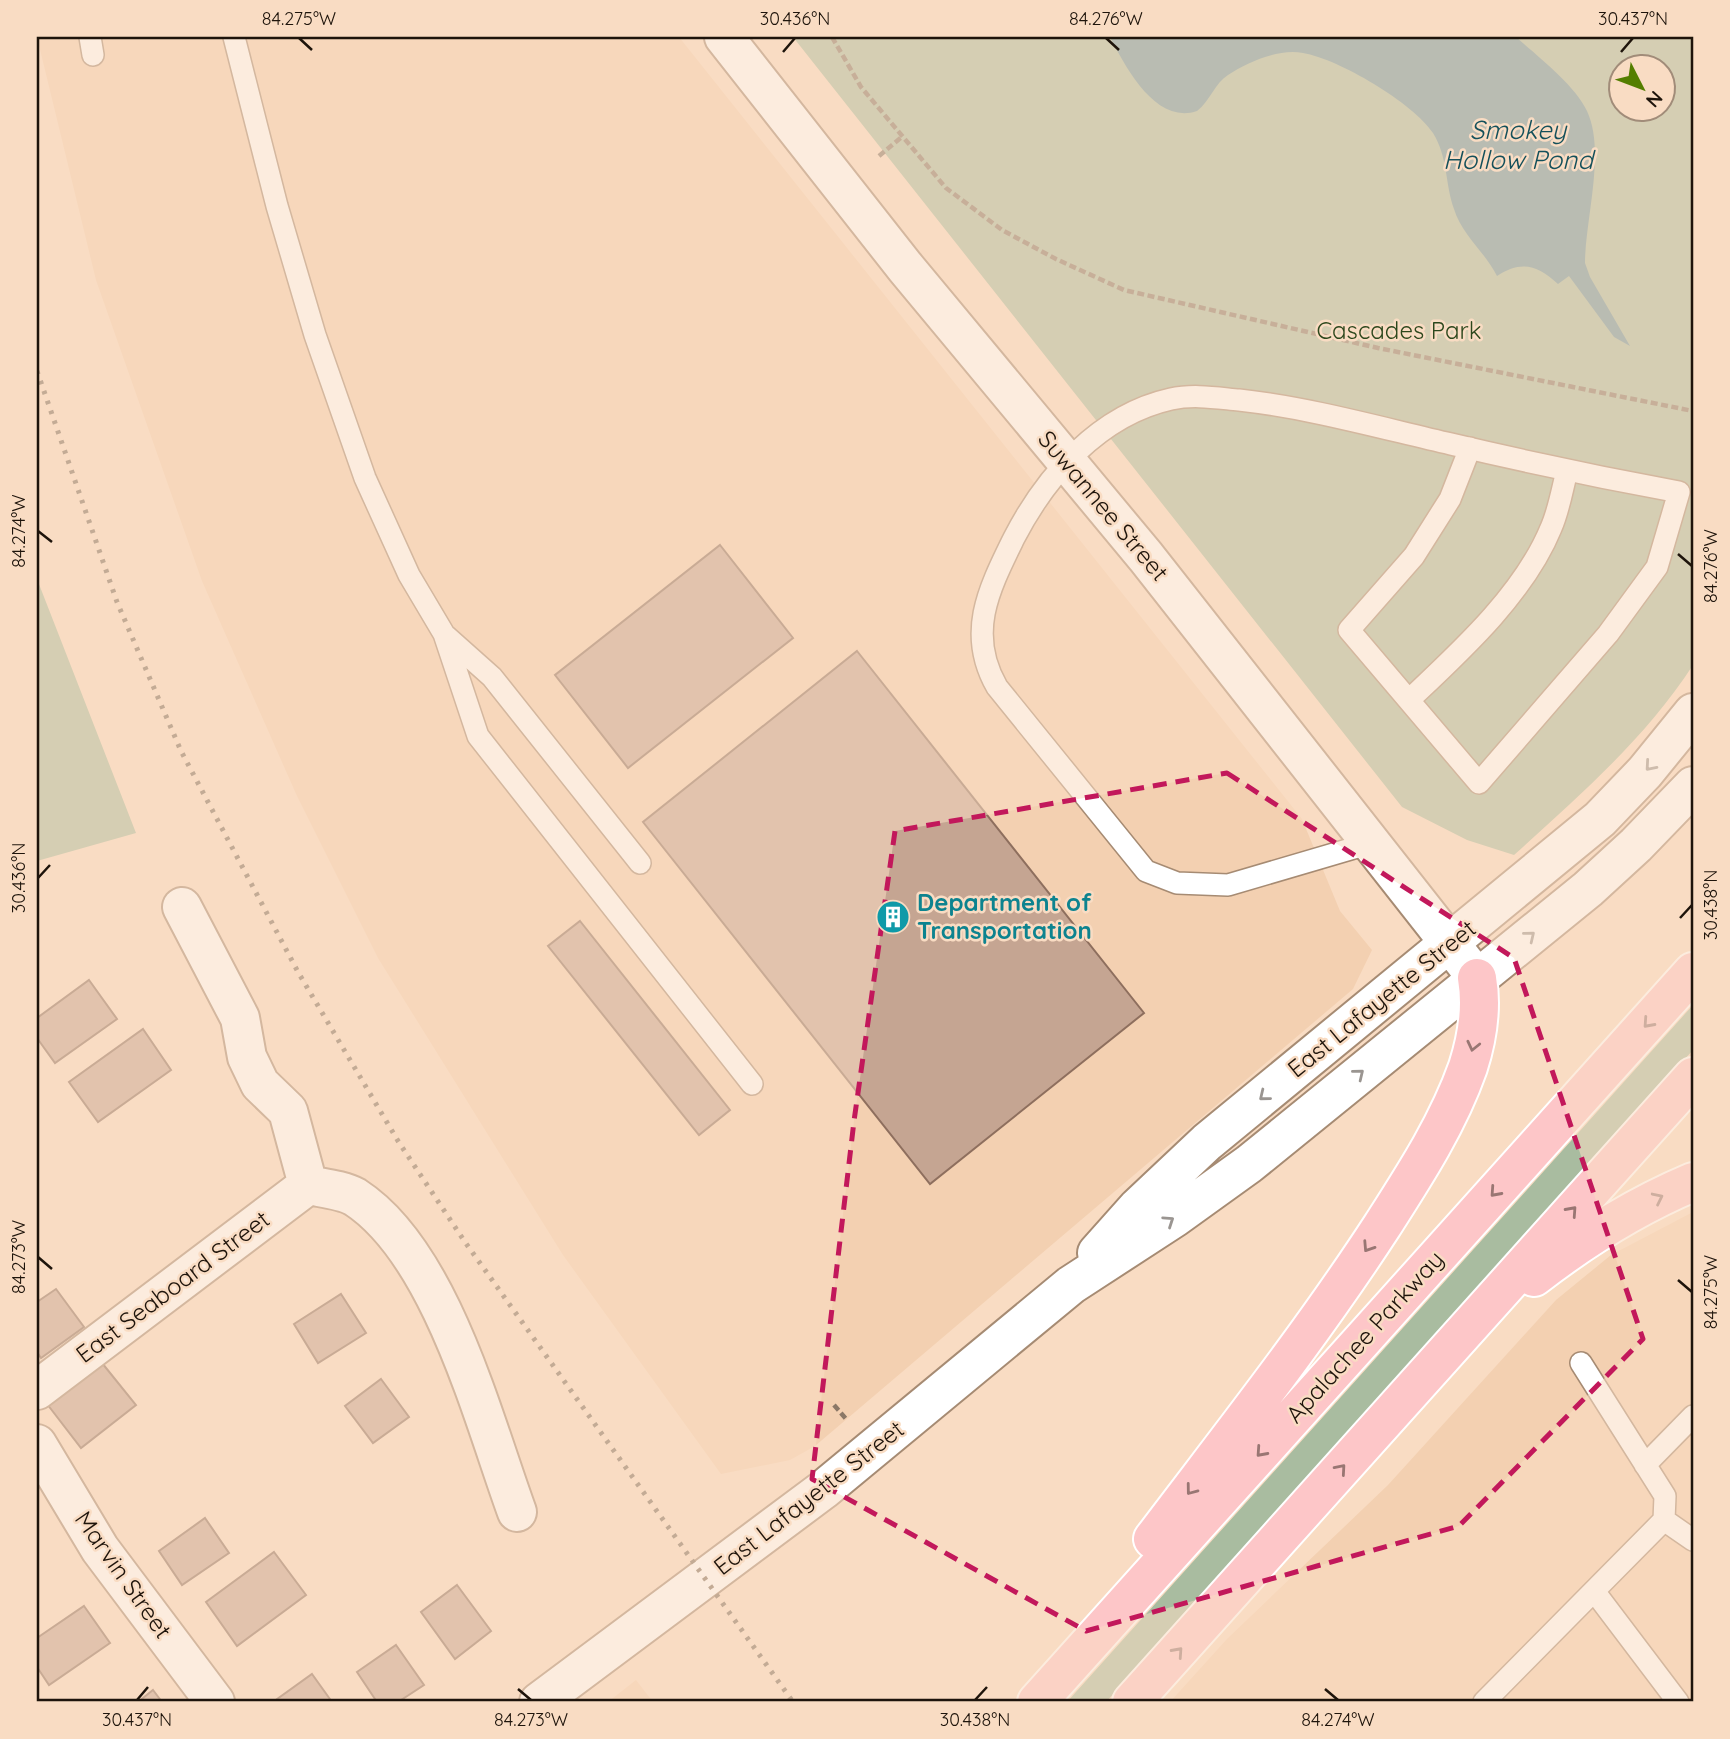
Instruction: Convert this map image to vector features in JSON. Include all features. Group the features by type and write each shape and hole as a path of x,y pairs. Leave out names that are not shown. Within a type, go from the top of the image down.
{"main road":[{"name":"Apalachee Parkway","path":"1037,1702 1693,972"},
{"path":"1030,1702 1297,1348 1356,1266 1410,1181 1452,1107 1468,1066 1478,1019 1477,978"},
{"path":"1132,1702 1693,1077"},
{"path":"1427,1371 1494,1310 1573,1248 1650,1202 1693,1182"}],"street":[{"name":"Suwannee Street","path":"724,37 905,267 1162,577 1477,978"},
{"name":"East Lafayette Street","path":"1072,1286 1106,1243 1172,1173 1600,819 1646,772 1693,713"},
{"name":"East Lafayette Street","path":"539,1702 823,1490 1072,1286 1240,1171 1614,867 1693,786"},
{"path":"182,907 240,1018 247,1058 261,1084 288,1111 308,1185 353,1196 392,1228 414,1257 446,1320 517,1513"},
{"name":"East Seaboard Street","path":"37,1390 308,1185"},
{"name":"Marvin Street","path":"37,1444 100,1549 215,1702"}],"lane":[{"path":"234,37 277,206 314,335 365,478 409,575 444,634 478,736 752,1084"},
{"path":"1371,843 1228,885 1177,883 1146,871 1005,697 986,668 981,648 981,626 987,599 1033,505 1045,485 1066,462 1130,414 1171,399 1189,397 1268,403 1567,471 1679,492 1657,567 1608,634 1479,783 1349,630 1414,556 1450,499 1470,449"},
{"path":"1409,700 1455,657 1513,592 1551,528 1567,471"},
{"path":"444,634 492,677 640,863"},
{"path":"1484,1702 1664,1520 1665,1496 1581,1363"},
{"path":"1645,1465 1693,1416"},
{"path":"1664,1520 1693,1540"},
{"path":"1594,1591 1678,1702"}],"path":[{"path":"832,37 861,87 946,188 1002,230 1056,259 1124,290 1378,348 1693,411"},
{"path":"879,156 903,136"},
{"path":"834,1405 853,1427"}],"highlighted area":[{"path":"1227,773 1514,958 1643,1339 1459,1526 1086,1631 812,1479 854,1121 895,831"}],"shaded area":[{"path":"37,37 679,37 1302,819 1340,911 1372,950 1353,989 815,1446 790,1460 721,1474 563,1255 378,958 297,796 202,581 96,280"},
{"path":"1693,1212 1693,1702 1170,1702 1227,1639 1388,1485 1556,1300 1611,1255"},
{"path":"636,1680 653,1702 608,1702"}],"green space":[{"name":"Cascades Park","path":"793,37 1693,37 1693,665 1654,718 1610,766 1514,855 1467,840 1402,807"},
{"path":"37,579 136,833 37,861"},
{"path":"1693,1005 1693,1050 1106,1702 1067,1702"}],"water":[{"name":"Smokey Hollow Pond","path":"1110,37 1516,37 1565,81 1587,111 1595,146 1595,166 1585,263 1590,277 1630,346 1614,337 1569,276 1558,284 1543,272 1522,266 1497,276 1458,218 1451,200 1444,161 1433,133 1409,109 1374,84 1318,57 1284,52 1264,57 1236,70 1223,78 1197,111 1182,113 1168,110 1144,91"}],"building":[{"path":"720,545 793,638 628,768 555,675"},
{"name":"Department of Transportation","path":"857,651 1144,1013 930,1184 643,822"},
{"path":"580,921 730,1110 699,1135 548,946"},
{"path":"89,980 117,1019 55,1063 37,1038 37,1018"},
{"path":"143,1029 171,1070 98,1122 69,1082"},
{"path":"56,1289 84,1327 41,1358 37,1352 37,1302"},
{"path":"341,1294 366,1333 318,1363 294,1324"},
{"path":"98,1358 136,1405 81,1448 44,1400"},
{"path":"381,1379 409,1417 373,1443 345,1406"},
{"path":"205,1518 229,1553 182,1585 159,1551"},
{"path":"274,1552 306,1595 237,1646 206,1602"},
{"path":"457,1585 491,1631 455,1659 421,1612"},
{"path":"84,1606 110,1643 49,1685 37,1667 37,1638"},
{"path":"396,1645 424,1685 398,1702 377,1702 357,1672"},
{"path":"312,1674 332,1702 273,1702"},
{"path":"153,1690 162,1702 138,1702"}],"railway":[{"path":"37,371 117,602 181,751 298,972 398,1141 465,1242 793,1702"}],"place":[{"name":"Department of Transportation","path":"893,917"}]}
